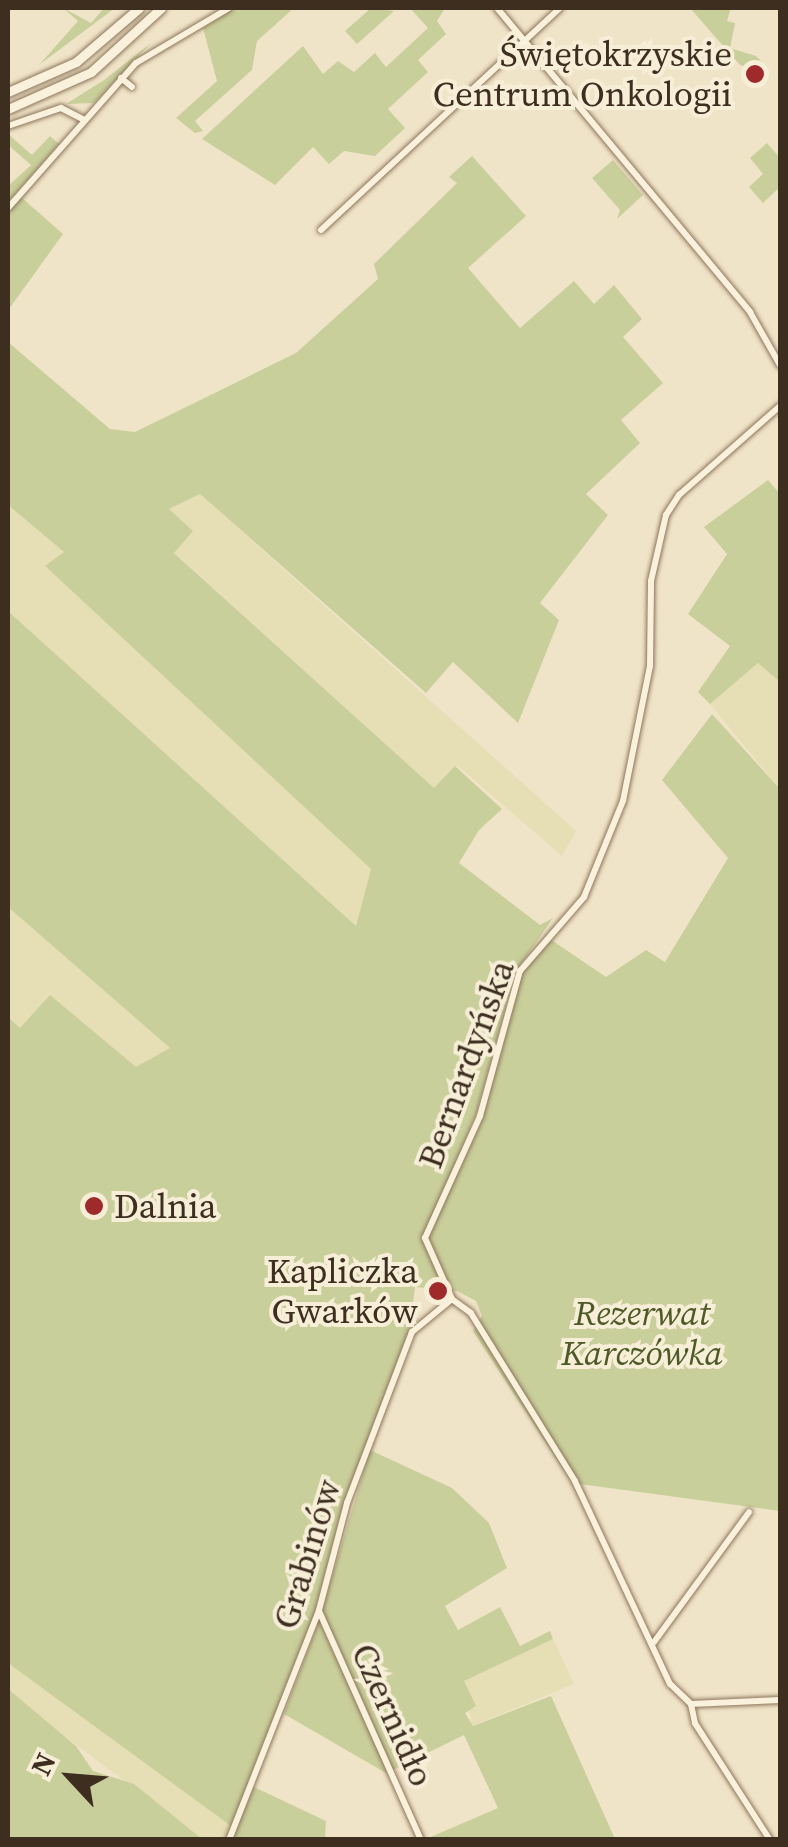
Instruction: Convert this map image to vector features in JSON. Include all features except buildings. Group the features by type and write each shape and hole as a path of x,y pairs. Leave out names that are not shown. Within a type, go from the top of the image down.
{"main road":[{"path":"8,92 76,62 139,8"},
{"path":"8,109 91,72 162,8"}],"street":[{"path":"8,208 121,78 158,47 228,8"},
{"path":"497,8 750,312 780,366"},
{"path":"321,230 560,8"},
{"path":"121,78 132,87"},
{"path":"8,126 62,108 86,120"},
{"name":"Bernardyńska","path":"770,1840 696,1724 691,1704 670,1684 654,1642 563,1461 471,1313 452,1299 425,1238 480,1116 520,971 584,897 623,801 650,666 650,581 662,526 679,495 780,406"},
{"name":"Grabinów","path":"229,1840 318,1610 346,1504 412,1332 452,1299"},
{"path":"654,1642 749,1512"},
{"name":"Czernidło","path":"318,1610 421,1840"},
{"path":"691,1704 780,1700"}],"shaded area":[{"path":"200,494 576,831 562,856 457,765 435,789 174,552 169,509"},
{"path":"8,505 64,552 45,566 371,869 356,926 8,611"},
{"path":"758,663 780,682 780,789 710,704"},
{"path":"8,907 170,1048 137,1067 73,1074 8,1017"},
{"path":"553,1639 574,1684 472,1726 463,1681"},
{"path":"8,1663 231,1826 225,1839 202,1839 23,1705 8,1689"}],"green space":[{"path":"63,8 91,23 104,8 115,8 39,65 78,21"},
{"path":"235,8 294,8 257,41 252,70 195,121 203,131 195,133 176,118 217,81 203,28"},
{"path":"371,8 394,11 357,44 345,31"},
{"path":"410,8 445,8 437,21 446,34 418,60 428,72 388,109 405,128 375,156 344,151 329,164 313,147 275,185 202,139 303,46 323,74 338,61 354,72 375,53 386,67 428,28"},
{"path":"690,8 731,8 727,21 735,23 730,48 756,56 764,64 761,76 739,64"},
{"path":"151,43 94,103 66,104 104,80"},
{"path":"8,134 32,155 50,136 59,144 8,202 8,186 31,165 8,145"},
{"path":"767,143 780,158 780,187 763,203 749,187 763,174 750,158"},
{"name":"Rezerwat Karczówka","path":"472,156 526,216 468,268 520,328 574,281 594,304 614,285 642,319 623,337 663,383 621,420 640,443 586,494 608,515 540,603 559,620 518,723 453,662 426,693 200,494 169,509 193,531 174,553 434,788 455,766 502,809 479,830 459,863 540,925 553,918 515,973 477,1111 443,1193 477,1126 521,972 547,937 606,977 646,950 665,962 728,858 662,780 712,714 780,789 780,1511 572,1483 473,1331 482,1316 476,1301 457,1291 415,1287 409,1334 343,1505 314,1615 231,1826 8,1663 8,1017 20,1028 50,995 136,1067 170,1048 8,907 8,611 356,926 371,869 45,566 64,552 8,505 8,342 110,429 135,432 296,353 378,279 374,264 457,183 449,177"},
{"path":"613,160 643,195 617,219 620,210 592,178"},
{"path":"21,197 63,234 9,309 8,213"},
{"path":"768,480 780,494 780,682 758,663 710,704 698,692 730,646 688,614 727,554 704,527"},
{"path":"370,1450 452,1488 489,1523 507,1568 445,1606 458,1630 500,1607 520,1646 550,1631 553,1639 464,1681 476,1706 465,1713 473,1726 551,1696 615,1839 426,1839 498,1808 464,1735 393,1770 322,1611"},
{"path":"319,1621 388,1772 386,1773 284,1714"},
{"path":"8,1689 76,1746 93,1771 134,1784 202,1839 8,1839"},
{"path":"254,1787 326,1821 325,1839 232,1840"}],"place":[{"name":"Świętokrzyskie Centrum Onkologii","path":"755,74"},
{"name":"Dalnia","path":"94,1206"},
{"name":"Kapliczka Gwarków","path":"438,1291"}]}
